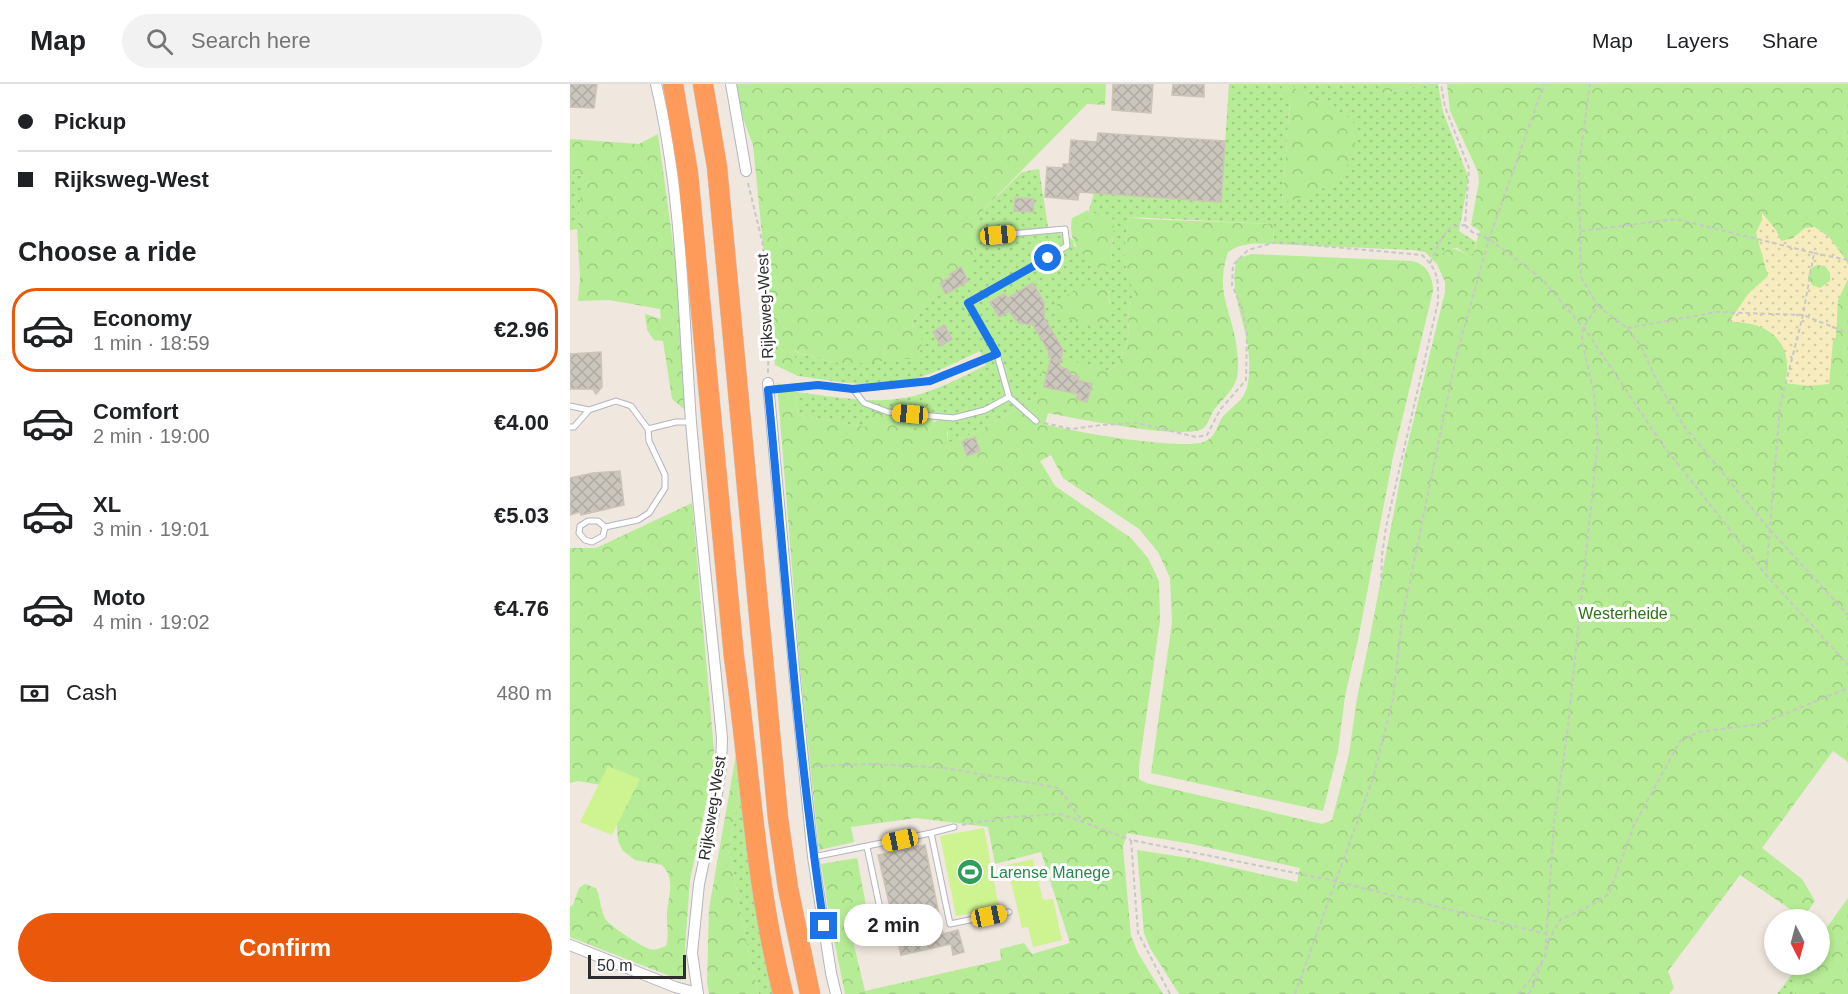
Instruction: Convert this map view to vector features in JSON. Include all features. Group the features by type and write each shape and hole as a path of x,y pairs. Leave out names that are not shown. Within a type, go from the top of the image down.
{"highway":[{"path":"673,84 688,173 734,657 744,727 753,822 775,964 783,994"},
{"path":"703,84 717,167 778,818 788,888 810,994"}],"street":[{"name":"Rijksweg-West","path":"656,84 663,116 681,244 692,422 722,738 721,767 699,884 692,953 697,994"},
{"path":"731,84 746,171"},
{"path":"768,387 813,857 836,994"},
{"path":"570,945 697,994"}],"lane":[{"path":"998,235 1065,229 1067,246 968,303 997,354 1009,397 1036,421"},
{"path":"768,387 818,385 853,389 930,381 997,354"},
{"path":"853,389 864,403 888,412 954,418 985,410 1009,397"},
{"path":"570,427 574,427 589,411 616,401 632,406 648,429 649,441 665,475 665,488 649,513 638,520 605,527"},
{"path":"570,406 589,411"},
{"path":"648,429 675,422 692,422"},
{"path":"588,521 598,521 605,527 603,536 592,542 585,540 579,533 580,526 588,521"},
{"path":"813,857 954,827"},
{"path":"932,833 950,924 1009,912"},
{"path":"867,847 886,937"}],"path":[{"path":"1442,84 1445,107 1469,168 1465,225 1472,232 1489,239 1541,278 1583,328 1662,444 1766,575 1848,665"},
{"path":"1295,994 1373,778 1390,711 1402,620 1456,357 1489,239 1544,84"},
{"path":"1590,84 1579,164 1581,277 1598,306 1627,328 1641,346 1658,383 1684,426 1770,530 1848,615"},
{"name":"Rijksweg-West","path":"746,171 763,245 769,321 768,387"},
{"path":"1580,231 1676,219 1848,260"},
{"path":"1430,262 1441,239 1450,227 1465,225"},
{"path":"1036,421 1072,429 1137,423 1196,437 1207,435 1220,410 1246,380 1246,332 1242,308 1232,285 1233,265 1248,250 1277,242 1422,255 1430,262 1438,279 1438,302 1386,527 1381,589"},
{"path":"1766,575 1780,406 1803,315 1814,253"},
{"path":"1518,994 1531,980 1545,957 1554,822 1567,735 1599,439 1594,394 1582,340 1583,328 1598,306"},
{"path":"1627,328 1717,312 1803,315 1848,333"},
{"path":"1528,994 1545,957 1549,939 1561,919 1610,894 1634,825 1680,741 1699,732 1760,724 1848,688"},
{"path":"804,766 876,764 945,768 1059,788 1082,821"},
{"path":"954,827 1010,817 1060,813 1131,840 1335,881 1546,934"},
{"path":"1131,840 1138,933 1170,994"}],"green space":[{"path":"735,84 1106,84 1105,105 1087,104 978,217 973,267 925,303 912,321 913,329 920,332 922,339 921,349 916,358 850,364 827,361 794,351 798,376 775,365 753,145 740,110"},
{"path":"1229,84 1280,84 1290,99 1282,203 1334,109 1299,92 1290,84 1379,84 1382,94 1438,84 1443,112 1468,181 1459,231 1476,242 1511,154 1552,84 1476,243 1472,258 1457,248 1445,252 1437,264 1425,252 1413,250 1274,244 1273,224 1129,217 1125,262 1134,291 1128,310 1129,337 1118,364 1109,371 1036,398 974,433 948,443 948,432 936,419 924,429 911,433 905,425 873,418 865,427 798,415 796,392 863,400 891,400 915,396 936,389 986,365 980,351 942,369 903,382 864,384 798,376 793,351 827,361 850,364 913,329 912,321 925,303 943,288 976,234 978,217 1022,172 1039,169 1048,227 1073,240 1074,246 1111,262 1114,220 1099,214 1088,213 1094,193 1221,202","holes":["1108,291 1110,303 1107,321 1074,322"]},
{"path":"1280,84 1290,84 1305,95 1348,117 1355,125 1356,132 1354,149 1349,162 1336,180 1317,192 1282,203 1290,100"},
{"path":"1379,84 1428,84 1381,94"},
{"name":"Westerheide","path":"1447,84 1848,84 1848,762 1833,751 1762,848 1802,879 1815,901 1809,909 1790,909 1740,875 1668,971 1674,988 1669,994 1179,994 1150,948 1144,933 1137,850 1189,858 1297,882 1300,868 1192,844 1127,833 1123,847 1131,936 1138,953 1163,994 845,994 821,864 857,858 871,932 852,937 865,991 1001,960 1000,949 1024,943 1032,954 1070,943 1041,852 995,864 988,827 916,818 851,827 854,842 819,850 800,667 777,383 796,392 798,415 865,427 878,407 890,408 902,412 905,425 911,433 946,419 948,443 974,433 1036,398 1046,354 1109,371 1118,364 1129,337 1128,310 1134,292 1125,263 1129,217 1273,224 1274,244 1255,243 1228,252 1223,280 1235,336 1237,376 1233,387 1202,429 1191,432 1152,430 1048,413 1045,424 1150,442 1191,444 1204,442 1216,431 1227,412 1242,398 1248,381 1248,349 1234,282 1237,259 1251,254 1412,261 1422,265 1430,276 1433,291 1393,457 1345,696 1338,751 1323,811 1151,773 1172,622 1170,578 1158,552 1139,529 1063,478 1051,455 1040,461 1055,486 1131,538 1148,558 1159,581 1160,621 1139,779 1146,783 1322,824 1332,820 1349,754 1357,698 1404,459 1445,292 1445,282 1437,264 1444,252 1452,249 1472,258 1480,231 1471,225 1479,182 1478,172 1450,111"},
{"path":"658,134 676,265 685,410 672,399 663,341 654,340 647,330 645,314 661,319 660,309 609,300 578,301 580,277 577,229 583,176 570,175 570,139 639,144"},
{"path":"570,175 584,176 577,229 570,230"},
{"path":"1088,210 1088,213 1099,214 1114,220 1111,263 1100,269 1077,248 1072,235 1072,218"},
{"path":"1091,284 1108,292 1111,312 1107,321 1085,323 1066,318 1056,306 1072,292"},
{"path":"692,503 715,761 690,880 685,947 686,979 680,980 570,937 570,907 573,905 579,888 585,884 596,888 604,916 614,927 647,948 656,949 666,946 670,884 667,872 662,865 635,860 623,851 618,841 616,817 601,785 578,781 570,783 570,548 596,548"},
{"path":"738,743 741,781 729,849 759,994 709,994 707,982 709,909"},
{"path":"608,766 640,779 612,835 580,822"},
{"path":"741,781 776,994 759,994 729,849"},
{"name":"Larense Manege","path":"984,828 999,908 956,916 940,836"},
{"name":"Larense Manege","path":"1033,859 1043,900 1053,899 1062,940 1033,947 1028,927 1022,928 1007,865"},
{"path":"1848,898 1848,994 1795,994 1796,975 1830,975 1830,923"},
{"path":"1792,975 1796,975 1795,994 1777,994"}],"sand":[{"path":"1762,213 1776,230 1781,241 1793,238 1805,228 1815,227 1829,237 1848,265 1848,279 1838,300 1836,337 1833,340 1829,384 1808,386 1785,383 1787,369 1785,353 1775,336 1759,326 1729,322 1748,294 1768,276 1756,233 1762,220","holes":["1817,265 1825,266 1830,273 1830,281 1820,288 1812,285 1808,277 1810,269"]}],"building":[{"path":"570,84 597,84 594,108 570,107"},
{"path":"1113,84 1153,84 1151,113 1112,110"},
{"path":"1173,84 1204,84 1204,97 1172,95"},
{"path":"1098,133 1225,141 1221,202 1079,192 1078,200 1045,197 1047,167 1063,168 1063,164 1069,164 1071,140 1097,142"},
{"path":"1015,198 1034,199 1033,212 1014,211"},
{"path":"961,267 968,281 946,294 940,283 951,277 950,274"},
{"path":"1033,283 1044,303 1044,317 1063,350 1059,367 1079,377 1078,380 1092,384 1087,402 1076,399 1078,394 1044,387 1051,358 1048,357 1049,352 1033,325 1019,323 1009,311 999,317 990,302 1004,294 1008,298"},
{"path":"944,325 952,339 941,346 933,332"},
{"path":"601,352 602,387 596,394 593,389 570,389 570,354"},
{"path":"975,437 980,451 967,456 962,442"},
{"path":"620,471 624,505 581,515 580,512 570,515 570,478"},
{"path":"925,845 943,934 958,930 964,952 953,955 951,944 901,955 878,855"}],"place":[{"name":"Larense Manege","path":"970,872"}],"route":[{"path":"824,926 813,857 768,390 818,385 853,389 930,381 997,354 968,303 1048,258"}]}
